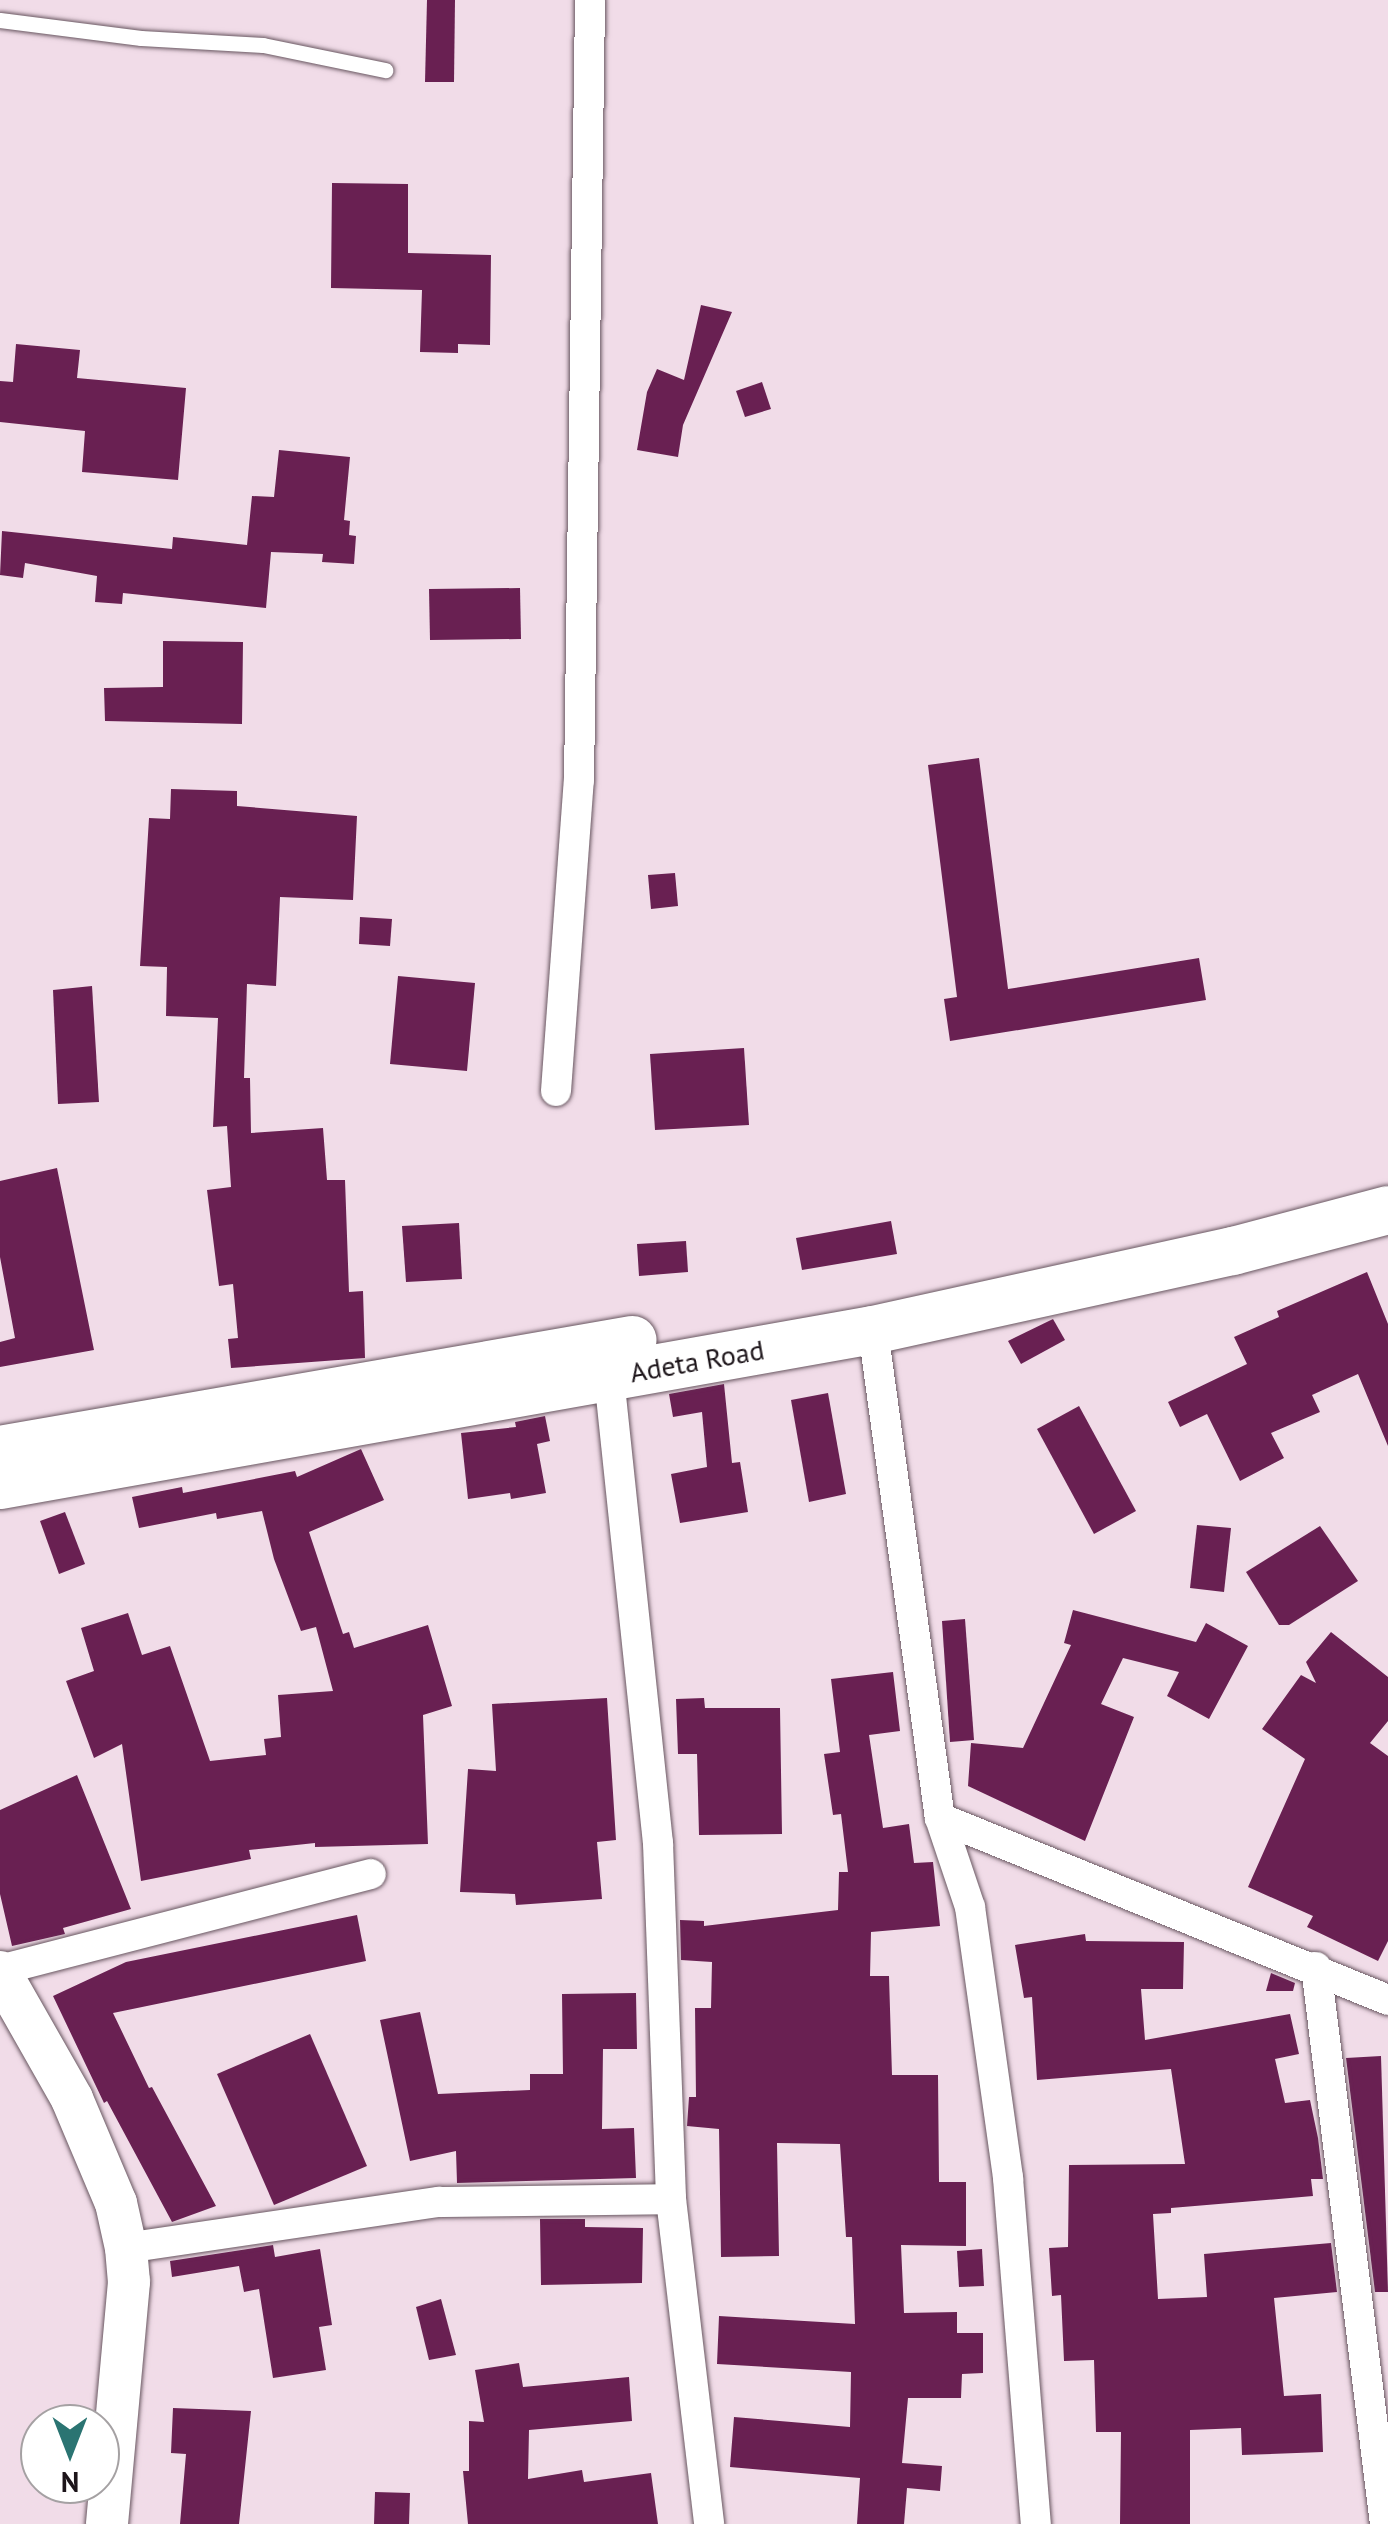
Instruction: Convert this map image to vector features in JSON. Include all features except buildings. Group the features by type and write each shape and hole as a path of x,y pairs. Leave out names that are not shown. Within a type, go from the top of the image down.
{"main road":[{"name":"Adeta Road","path":"0,1450 867,1299 1226,1221 1388,1177"},
{"name":"Adeta Road","path":"0,1485 873,1330 1233,1252 1388,1210"}],"street":[{"path":"556,1090 579,781 590,0"},
{"path":"873,1330 940,1818 970,1907 1008,2178 1036,2524"},
{"path":"609,1377 658,1843 670,2199 709,2524"},
{"path":"940,1818 1316,1967 1388,2000"},
{"path":"106,2524 129,2282 126,2248 116,2204 72,2099 0,1971 370,1874"},
{"path":"1316,1967 1385,2524"},
{"path":"126,2248 440,2202 670,2199"}],"lane":[{"path":"0,20 141,38 263,45 384,70"}]}
